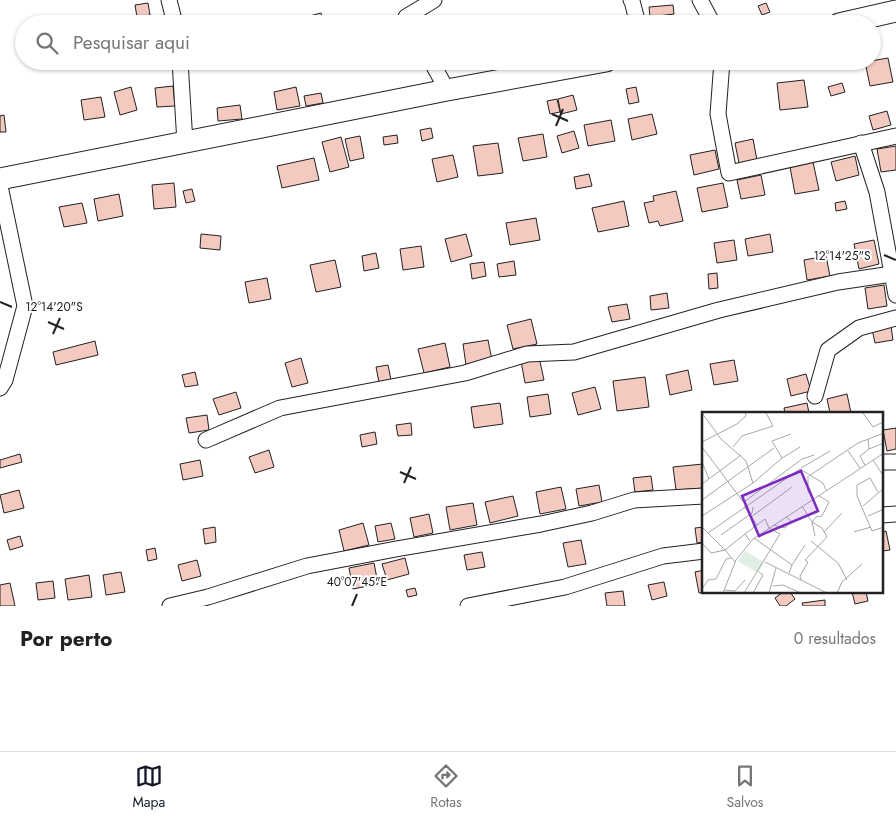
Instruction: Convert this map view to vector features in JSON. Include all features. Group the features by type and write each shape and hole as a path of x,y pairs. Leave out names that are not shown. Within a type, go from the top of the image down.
{"street":[{"path":"169,0 173,15"},
{"path":"409,15 434,0"},
{"path":"630,0 632,1 636,15"},
{"path":"700,0 708,15"},
{"path":"878,15 896,11"},
{"path":"181,70 185,143"},
{"path":"436,70 448,90"},
{"path":"0,179 557,70"},
{"path":"721,70 718,114 729,173 896,136"},
{"path":"861,143 877,192 896,295"},
{"path":"0,186 25,306 5,380 0,388"},
{"path":"206,440 280,408 465,373 527,354 574,352 719,310 838,282 892,274"},
{"path":"815,396 828,350 859,328 896,318"},
{"path":"170,606 208,597 307,566 415,545 541,524 592,513 634,500 702,496"},
{"path":"468,606 565,586 663,556 702,551"}],"building":[{"path":"148,3 150,15 137,15 135,5"},
{"path":"766,3 770,12 762,15 758,6"},
{"path":"673,5 674,14 650,15 649,7"},
{"path":"888,58 893,82 870,86 867,70 881,70 881,59"},
{"path":"804,80 808,107 780,110 777,83"},
{"path":"842,83 845,92 831,96 828,87"},
{"path":"173,86 175,106 157,107 155,88"},
{"path":"131,87 137,110 120,115 114,92"},
{"path":"296,87 300,106 277,110 274,92"},
{"path":"636,87 639,102 629,104 626,89"},
{"path":"321,93 323,103 306,106 304,96"},
{"path":"573,95 577,110 561,114 558,99"},
{"path":"101,97 105,117 84,120 81,100"},
{"path":"557,99 560,112 550,114 547,101"},
{"path":"240,105 242,119 218,121 217,108"},
{"path":"887,111 891,125 873,130 869,116"},
{"path":"652,114 657,134 632,140 628,119"},
{"path":"4,115 6,132 0,132 0,116"},
{"path":"611,120 615,141 588,146 584,125"},
{"path":"431,128 433,138 422,141 420,130"},
{"path":"574,131 579,148 562,153 557,136"},
{"path":"543,134 547,157 523,161 518,138"},
{"path":"397,135 398,143 384,145 383,137"},
{"path":"360,136 364,158 350,161 345,139"},
{"path":"341,137 349,167 330,172 322,142"},
{"path":"753,139 757,160 739,163 735,143"},
{"path":"498,143 503,173 478,176 473,146"},
{"path":"896,146 896,170 881,172 877,149"},
{"path":"715,150 719,169 694,175 690,155"},
{"path":"453,155 458,177 437,182 432,159"},
{"path":"855,156 859,175 836,181 831,162"},
{"path":"314,158 319,180 282,188 277,166"},
{"path":"813,162 819,190 795,194 790,167"},
{"path":"589,174 592,186 576,189 574,177"},
{"path":"761,175 765,195 741,199 737,180"},
{"path":"174,183 176,207 154,209 152,185"},
{"path":"723,183 728,207 702,212 697,188"},
{"path":"192,189 195,201 186,203 183,191"},
{"path":"676,191 683,221 660,226 658,221 649,223 644,203 654,201 653,196"},
{"path":"119,194 123,216 98,221 94,199"},
{"path":"624,201 629,226 598,232 592,208"},
{"path":"845,201 847,209 836,211 835,203"},
{"path":"82,203 87,223 64,227 59,207"},
{"path":"536,218 540,240 510,245 506,223"},
{"path":"201,234 221,236 220,250 200,248"},
{"path":"466,234 472,256 451,262 445,239"},
{"path":"770,234 773,252 748,256 745,239"},
{"path":"734,240 737,260 717,263 714,243"},
{"path":"874,240 879,264 859,269 854,244"},
{"path":"421,246 424,267 403,270 400,249"},
{"path":"376,253 379,268 364,271 362,256"},
{"path":"826,256 830,276 807,280 804,260"},
{"path":"335,260 341,287 316,292 310,265"},
{"path":"514,261 516,275 499,277 497,264"},
{"path":"484,262 486,276 472,279 470,264"},
{"path":"717,273 718,288 709,289 708,274"},
{"path":"267,278 271,299 249,303 245,282"},
{"path":"884,285 887,306 868,309 865,288"},
{"path":"667,293 669,308 651,310 650,296"},
{"path":"627,304 630,319 612,322 608,307"},
{"path":"531,319 537,344 513,349 507,325"},
{"path":"891,326 893,340 875,343 872,329"},
{"path":"488,340 492,360 466,365 463,344"},
{"path":"95,341 98,355 56,365 53,352"},
{"path":"445,343 450,367 424,373 418,349"},
{"path":"539,357 544,380 525,383 521,361"},
{"path":"301,358 308,383 292,387 285,363"},
{"path":"734,360 738,381 714,385 710,364"},
{"path":"388,365 391,380 379,382 376,367"},
{"path":"688,370 692,390 670,395 666,375"},
{"path":"195,372 198,385 185,387 182,375"},
{"path":"806,374 811,391 791,396 787,379"},
{"path":"645,377 649,407 617,411 613,381"},
{"path":"595,387 601,409 578,415 572,393"},
{"path":"236,392 241,408 219,415 213,399"},
{"path":"548,394 551,414 530,417 527,397"},
{"path":"847,394 851,412 830,412 827,399"},
{"path":"500,403 503,424 474,428 471,407"},
{"path":"807,403 809,412 785,412 784,408"},
{"path":"207,415 209,430 189,433 186,418"},
{"path":"411,423 412,435 398,436 396,425"},
{"path":"896,428 896,449 887,451 884,430"},
{"path":"375,432 377,444 362,447 360,435"},
{"path":"269,450 274,467 255,473 249,457"},
{"path":"20,454 22,462 0,468 0,460"},
{"path":"200,460 203,476 183,480 180,464"},
{"path":"702,464 702,488 676,490 673,467"},
{"path":"651,476 653,490 635,492 633,478"},
{"path":"599,485 602,502 579,506 576,489"},
{"path":"561,487 566,509 540,514 536,492"},
{"path":"19,490 24,508 4,513 0,495"},
{"path":"513,496 518,516 490,523 485,502"},
{"path":"473,503 477,525 450,530 446,507"},
{"path":"429,514 433,533 414,537 410,518"},
{"path":"363,523 369,545 344,551 339,530"},
{"path":"391,523 395,539 378,542 375,526"},
{"path":"215,527 216,542 205,544 203,529"},
{"path":"702,527 702,542 697,543 695,528"},
{"path":"886,531 890,550 884,551 884,532"},
{"path":"20,536 23,546 10,550 7,540"},
{"path":"581,540 586,564 568,567 563,543"},
{"path":"155,548 157,559 148,561 146,550"},
{"path":"482,552 485,567 467,570 464,555"},
{"path":"405,558 409,574 387,580 382,564"},
{"path":"197,560 201,576 182,581 178,565"},
{"path":"374,563 378,584 353,589 349,568"},
{"path":"702,570 702,592 699,593 695,572"},
{"path":"121,572 125,592 106,595 103,575"},
{"path":"89,575 92,597 68,600 65,579"},
{"path":"53,581 55,598 38,600 36,583"},
{"path":"664,582 667,596 652,600 648,585"},
{"path":"10,583 15,606 0,606 0,585"},
{"path":"415,588 417,595 408,597 406,590"},
{"path":"623,591 625,606 607,606 605,593"},
{"path":"780,594 791,594 795,599 786,606 780,606 775,598"},
{"path":"852,594 866,594 868,601 855,604"},
{"path":"825,600 825,606 803,606 802,603"}]}
